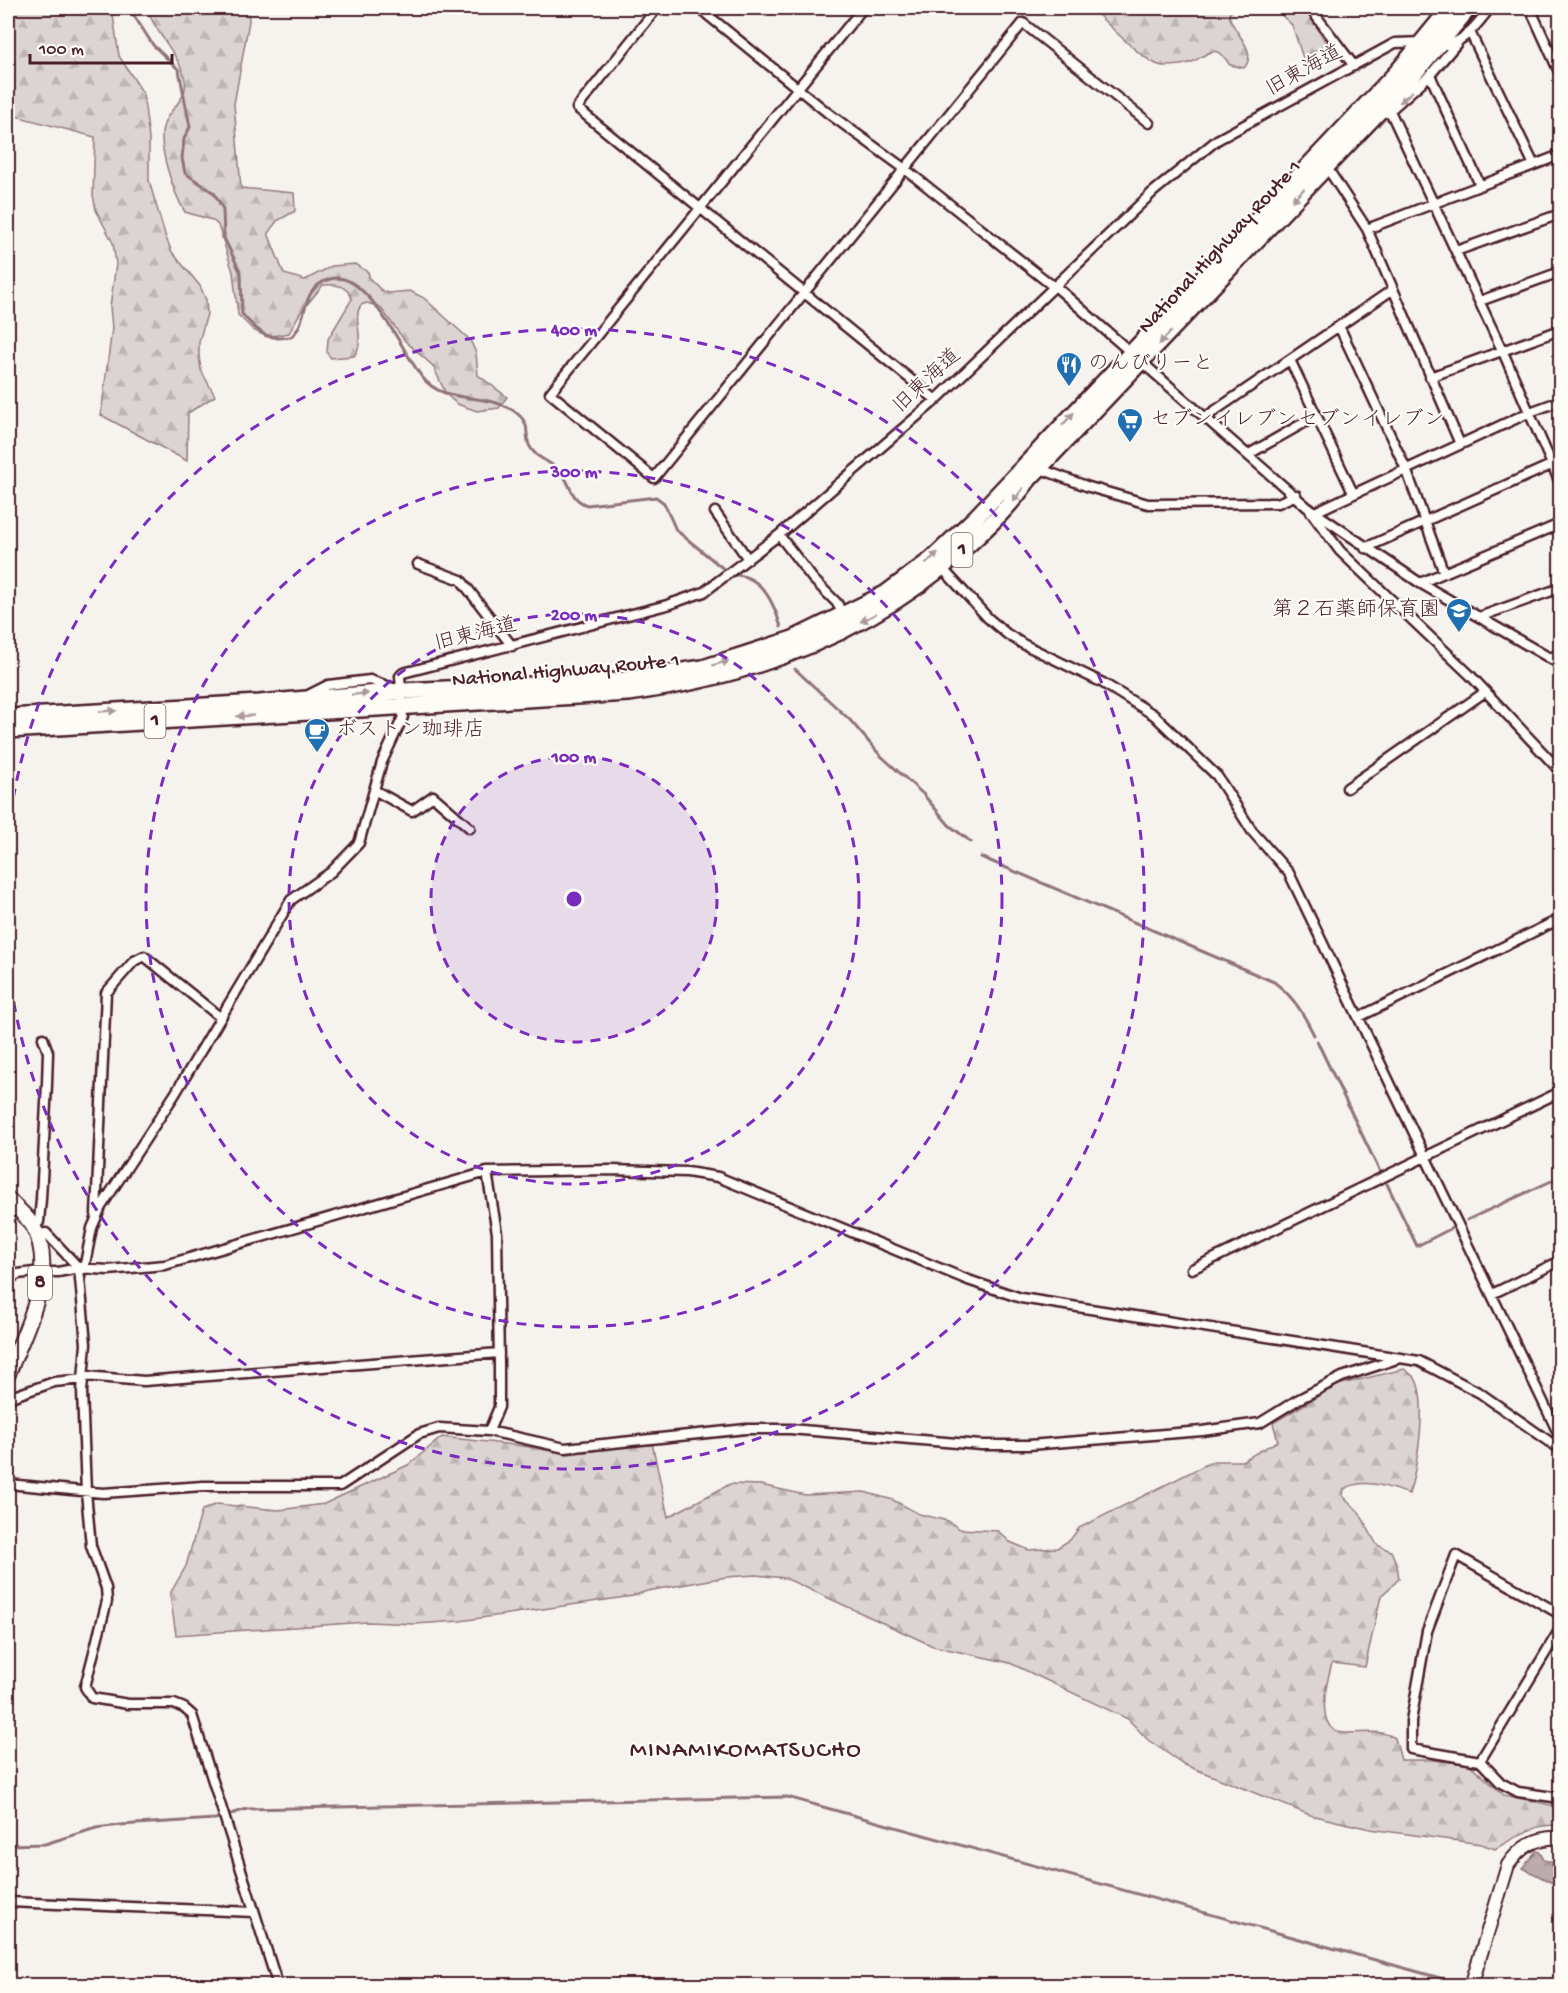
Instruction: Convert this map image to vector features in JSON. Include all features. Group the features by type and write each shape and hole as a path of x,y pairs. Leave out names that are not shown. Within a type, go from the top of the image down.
{"highway":[{"name":"National Highway Route 1","path":"664,681 744,671 836,635 886,609 942,568 996,520 1033,466 1130,352 1424,42 1450,8"},
{"name":"National Highway Route 1","path":"85,719 402,691 628,693 793,639 885,594 932,559 1143,362 1439,45 1468,8"},
{"name":"National Highway Route 1","path":"8,717 39,721 85,719 402,691"},
{"name":"National Highway Route 1","path":"8,730 39,721"}],"main road":[{"path":"8,1199 36,1231"},
{"name":"8","path":"8,1374 37,1297 42,1274 41,1251 36,1231"}],"street":[{"path":"657,8 577,108 936,400"},
{"path":"699,8 850,130 905,169 1055,286 1207,416 1311,509 1365,548 1420,583 1560,664"},
{"path":"863,8 550,393 654,478 1023,23 1149,123"},
{"path":"1310,8 1354,66"},
{"path":"1439,45 1453,44 1461,39 1490,8"},
{"path":"1530,8 1560,74"},
{"path":"1470,32 1534,165"},
{"path":"1343,149 1430,75 1461,39"},
{"name":"旧東海道","path":"402,691 415,669 512,646 695,596 779,535 936,400 1153,192 1217,140 1395,43 1424,42 1439,45"},
{"path":"1430,75 1480,185"},
{"path":"1390,111 1530,412 1557,463 1560,483"},
{"path":"1367,229 1560,155"},
{"path":"1326,166 1367,229 1460,444"},
{"path":"1456,251 1560,214"},
{"path":"1480,301 1560,272"},
{"path":"1207,416 1392,290"},
{"path":"1339,326 1406,469 1444,573"},
{"path":"1431,377 1560,330"},
{"path":"1290,360 1353,493"},
{"path":"1311,509 1353,493 1530,412 1560,401"},
{"path":"1249,454 1316,416"},
{"path":"1365,548 1557,463"},
{"path":"1033,466 1089,487 1148,504 1278,503 1296,495"},
{"path":"1311,509 1340,551 1485,692 1560,771"},
{"path":"715,512 748,559"},
{"path":"1420,583 1560,524"},
{"path":"779,535 813,579 837,603 843,615"},
{"path":"418,564 461,580 512,646"},
{"path":"942,568 988,618 1007,634 1138,703 1154,715 1217,776 1252,831 1289,873 1427,1156 1560,1437"},
{"path":"1479,617 1560,588"},
{"path":"1549,658 1560,654"},
{"path":"278,1986 197,1728 188,1711 174,1704 128,1704 92,1698 85,1688 107,1601 106,1588 91,1546 86,1492 86,1344 82,1269 96,1218 221,1018 291,900 331,872 358,843 382,762 403,717 402,691 370,680 328,685 302,699"},
{"path":"1347,788 1485,692"},
{"path":"374,790 412,811 433,796 470,828"},
{"path":"1359,1017 1560,919"},
{"path":"96,1218 95,1185 106,993 134,961 144,956 221,1018"},
{"path":"43,1038 48,1052 47,1084 41,1199 36,1231 46,1233 82,1269"},
{"path":"1192,1269 1560,1092"},
{"path":"8,1280 18,1274 165,1265 487,1172 610,1170 702,1174 750,1190 959,1276 1021,1298 1419,1361 1480,1393 1560,1449"},
{"path":"487,1172 497,1233 499,1353 499,1407 489,1431"},
{"path":"1492,1294 1560,1261"},
{"path":"8,1398 54,1382 85,1378 153,1380 499,1353"},
{"path":"8,1484 117,1493 203,1486 340,1486 431,1429 489,1431 560,1448 771,1429 981,1445 1080,1442 1202,1431 1260,1423 1299,1399 1342,1377 1400,1358"},
{"path":"1560,1614 1456,1556 1427,1631 1411,1721 1412,1749 1480,1761 1501,1783 1518,1792 1560,1798"},
{"path":"1480,1761 1560,1629"},
{"path":"1471,1986 1508,1865 1521,1850 1539,1839 1560,1838"},
{"path":"8,1902 254,1912"}],"green space":[{"path":"8,8 112,8 119,56 143,93 149,138 149,181 166,238 172,252 200,286 206,300 207,314 199,342 199,356 201,370 215,396 188,413 187,461 101,415 112,328 110,307 116,264 113,243 96,210 93,195 95,137 8,114"},
{"path":"147,8 248,8 249,21 234,104 241,188 294,193 295,211 277,221 268,233 284,274 305,280 332,266 355,264 368,272 370,279 381,290 388,293 410,291 424,298 470,340 476,353 478,375 507,397 499,408 477,411 457,404 446,394 433,366 405,341 380,307 367,303 361,305 358,311 358,350 354,356 331,358 327,353 328,339 352,299 350,294 340,286 323,285 300,313 289,333 267,337 253,330 238,315 233,272 218,225 212,220 185,212 167,169 162,133 167,118 185,91 185,84 181,67 155,26"},
{"path":"334,8 428,8 419,14"},
{"path":"1091,8 1236,8 1229,14 1247,48 1248,61 1244,68 1230,65 1221,54 1213,52 1186,64 1164,66 1157,64 1137,51"},
{"path":"1274,8 1305,8 1327,44 1303,58 1292,25"},
{"path":"1404,1369 1416,1380 1421,1406 1418,1454 1409,1494 1368,1483 1352,1485 1344,1489 1343,1496 1359,1512 1377,1545 1391,1551 1397,1565 1399,1579 1381,1596 1365,1667 1332,1663 1325,1693 1325,1715 1328,1724 1334,1730 1344,1733 1377,1732 1395,1738 1401,1760 1432,1760 1469,1764 1504,1795 1560,1807 1560,1826 1534,1828 1495,1849 1481,1844 1370,1829 1310,1815 1185,1765 1148,1740 1128,1719 1010,1663 933,1646 785,1578 755,1575 727,1577 647,1591 633,1596 460,1621 415,1624 367,1622 176,1635 170,1594 186,1566 202,1510 217,1504 279,1510 324,1504 408,1465 442,1437 523,1446 568,1454 652,1443 668,1517 730,1484 761,1485 805,1495 864,1492 893,1500 919,1514 948,1521 960,1529 998,1531 1010,1542 1029,1550 1057,1548 1070,1540 1079,1528 1213,1461 1242,1461 1278,1441 1273,1423 1337,1385"}],"water":[{"path":"1536,1851 1540,1852 1544,1860 1557,1864 1560,1857 1560,1887 1523,1868"}],"waterway":[{"path":"129,8 153,45 179,70 190,127 184,139 182,158 185,173 214,193 223,209 224,238 241,273 242,314 253,326 265,335 278,338 291,337 301,323 313,290 330,279 344,279 357,286 370,299 383,315 414,366 432,386 456,396 496,403 520,416 525,423 532,450 560,471 577,499 587,505 656,497 664,503 676,530 725,570"},
{"path":"736,575 745,577 760,586 771,601 781,627"},
{"path":"795,669 850,720 880,755 923,794 949,825 971,842"},
{"path":"981,857 1274,982 1297,1006 1314,1035"},
{"path":"1317,1041 1380,1172"},
{"path":"1467,1220 1560,1177"},
{"path":"1387,1184 1417,1246 1452,1228"},
{"path":"8,1845 45,1844 96,1828 215,1819 247,1809 787,1797 1462,1984"}],"place":[{"name":"のんびりーと","path":"1069,388"},
{"name":"セブンイレブンセブンイレブン","path":"1130,444"},
{"name":"第２石薬師保育園","path":"1459,634"},
{"name":"ボストン珈琲店","path":"317,754"}],"district":[{"name":"MINAMIKOMATSUCHO","path":"746,1751"}]}
